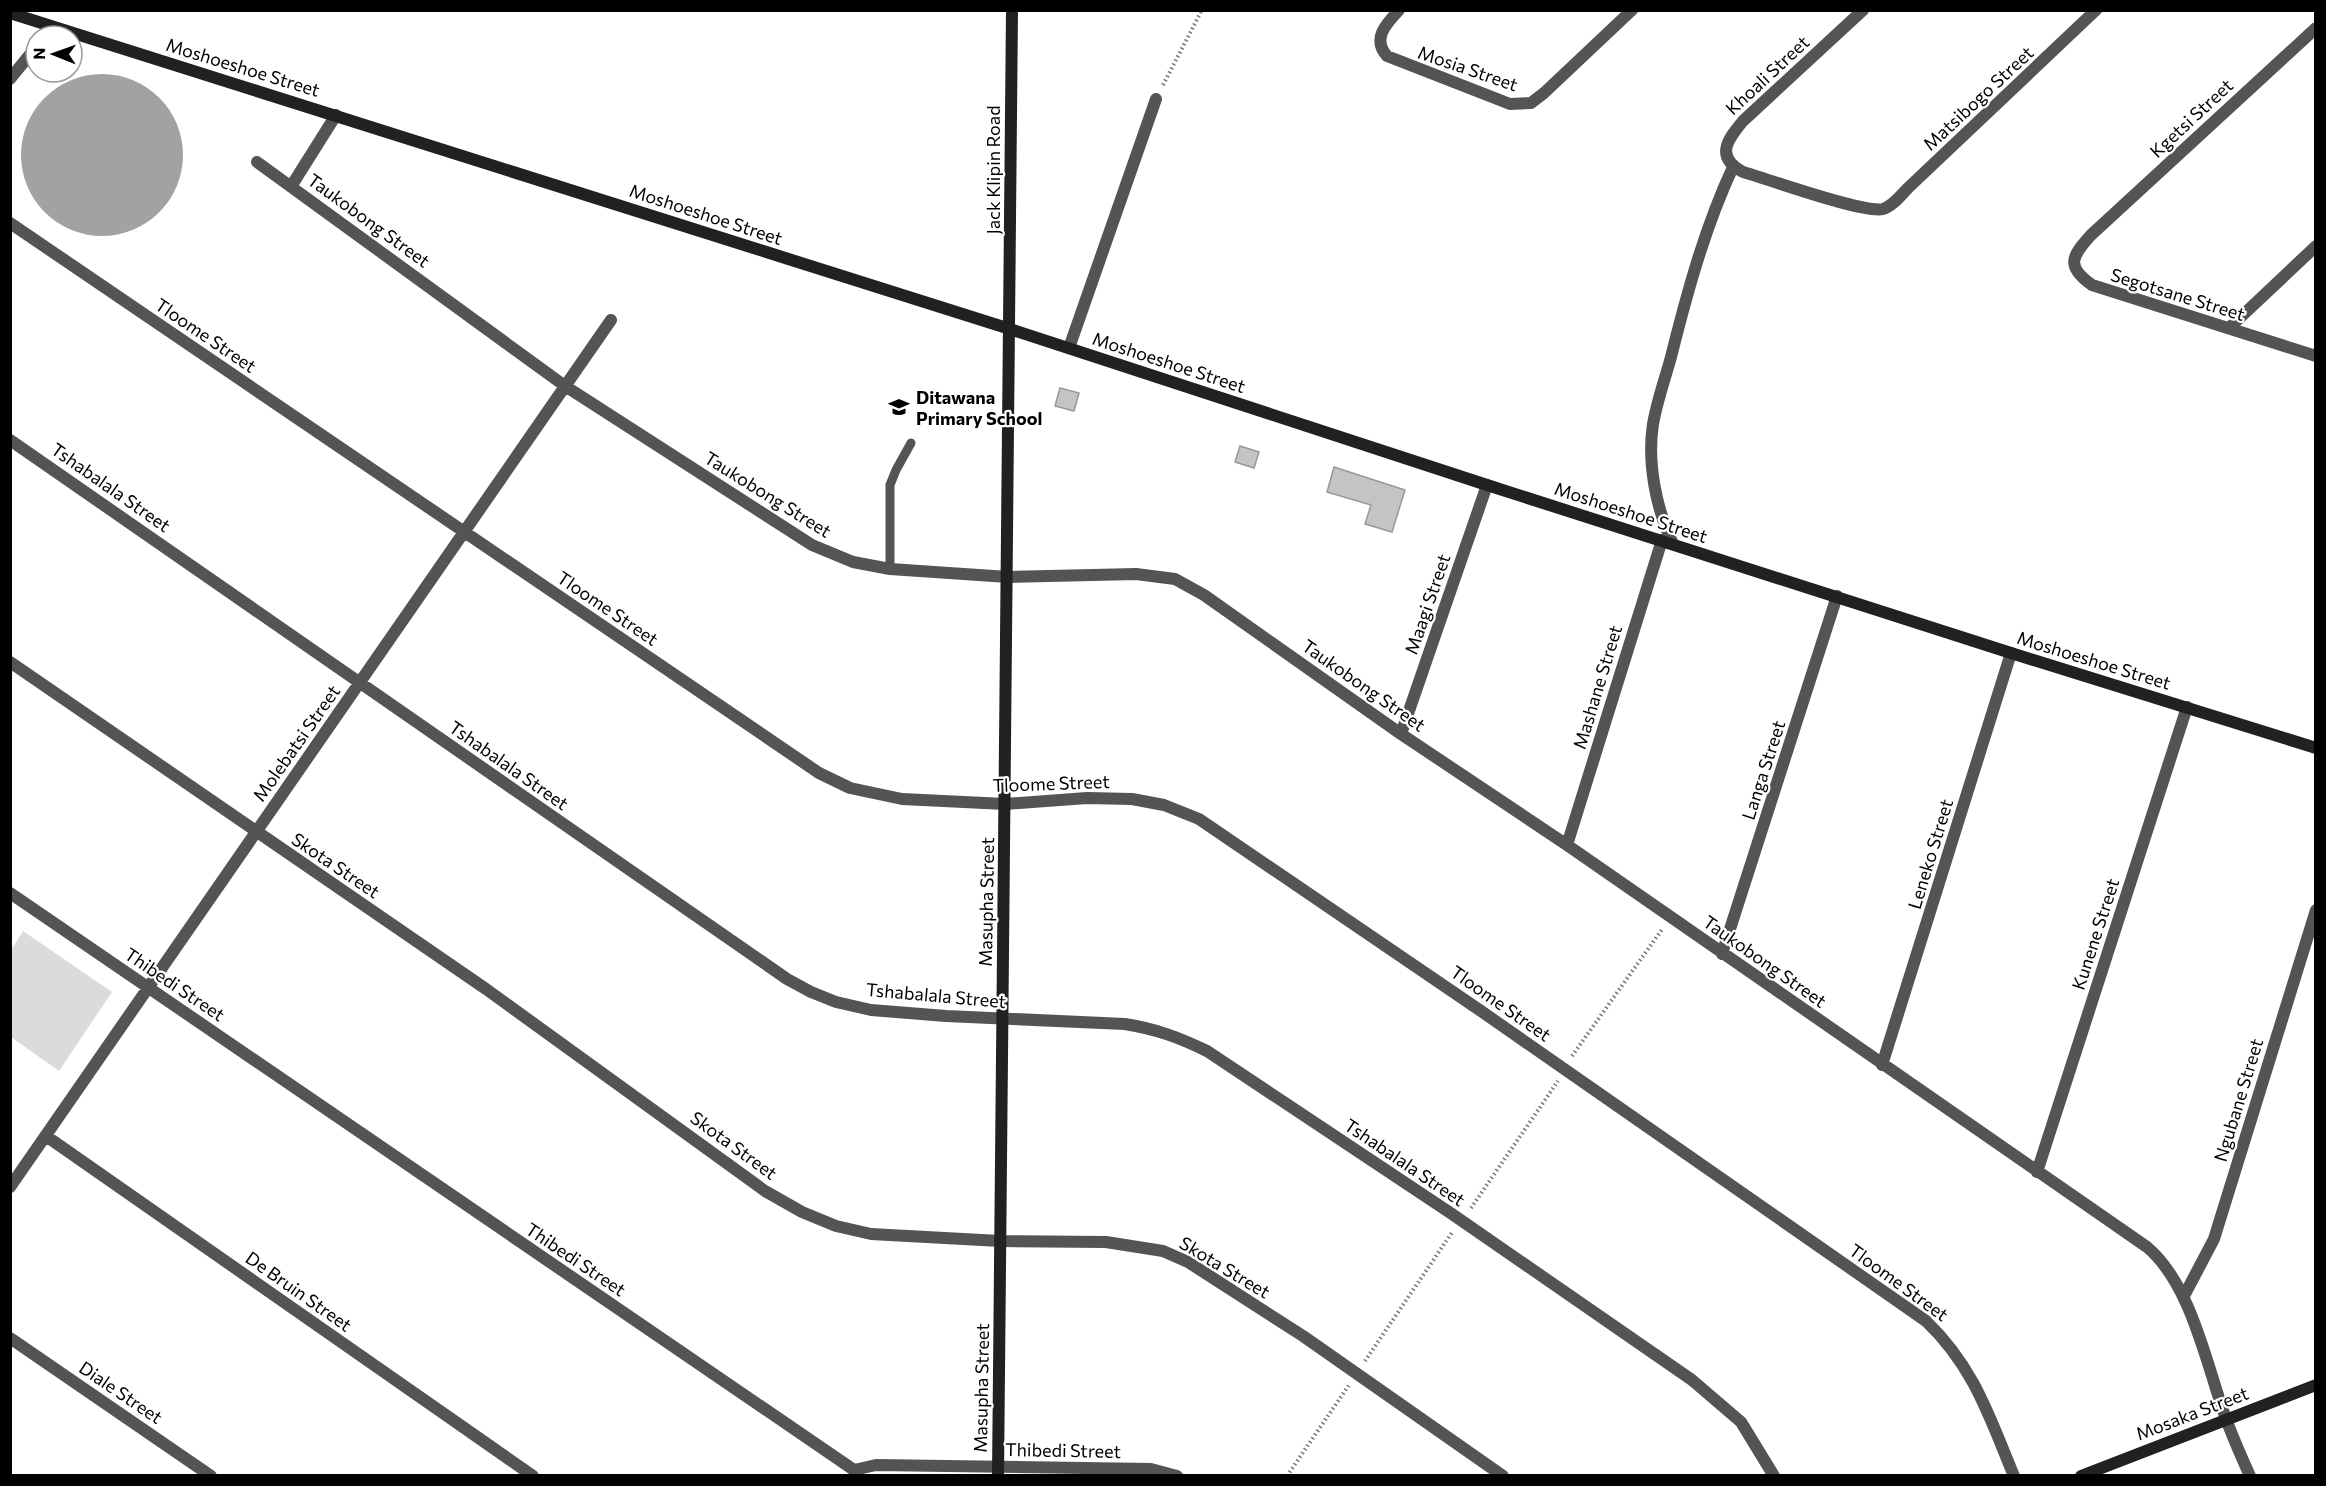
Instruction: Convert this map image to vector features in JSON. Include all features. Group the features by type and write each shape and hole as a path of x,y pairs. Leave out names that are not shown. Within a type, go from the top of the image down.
{"street":[{"name":"Jack Klipin Road","path":"1010,329 1012,10"},
{"name":"Mosia Street","path":"1399,10 1384,27 1379,42 1381,50 1387,56 1510,104 1531,103 1632,10"},
{"name":"Khoali Street","path":"1733,167 1727,155 1728,139 1743,121 1863,10"},
{"name":"Matsibogo Street","path":"1733,167 1857,207 1882,209 1890,206 2096,10"},
{"name":"Moshoeshoe Street","path":"10,13 34,24"},
{"name":"Kgetsi Street","path":"2091,235 2316,28"},
{"name":"Moshoeshoe Street","path":"84,41 336,115 1010,329 2012,654 2316,748"},
{"path":"10,79 24,62"},
{"path":"1069,348 1156,99"},
{"name":"Taukobong Street","path":"292,185 336,115"},
{"name":"Taukobong Street","path":"257,162 292,185 565,386 812,545 853,562 890,569 1008,577 1136,574 1161,576 1188,585 1401,734 1567,845 2158,1257 2184,1296 2226,1419 2250,1476"},
{"path":"1667,542 1656,496 1652,448 1653,424 1679,325 1715,207 1733,167"},
{"name":"Tloome Street","path":"10,223 819,773 850,788 902,799 1005,804 1087,798 1132,799 1164,805 1199,819 1565,1069 1926,1321 1958,1354 1974,1382 2014,1476"},
{"name":"Segotsane Street","path":"2091,235 2075,252 2074,262 2077,272 2092,285 2316,356"},
{"path":"2229,328 2316,246"},
{"name":"Molebatsi Street","path":"10,1187 611,320"},
{"name":"Masupha Street","path":"998,1472 1010,329"},
{"name":"Tshabalala Street","path":"10,440 359,684 777,972 811,992 836,1002 871,1010 1125,1024 1173,1035 1207,1051 1461,1221 1692,1380 1723,1404 1741,1422 1774,1476"},
{"name":"Maagi Street","path":"1401,734 1487,485"},
{"name":"Mashane Street","path":"1567,845 1667,542"},
{"name":"Langa Street","path":"1722,954 1837,597"},
{"name":"Leneko Street","path":"1882,1065 2012,654"},
{"name":"Skota Street","path":"10,662 495,995 765,1191 802,1212 836,1226 871,1234 1000,1241 1107,1242 1163,1251 1188,1262 1209,1275 1356,1373 1503,1476"},
{"name":"Kunene Street","path":"2037,1172 2187,707"},
{"name":"Thibedi Street","path":"10,893 852,1473 876,1465 998,1472 1151,1469 1177,1476"},
{"name":"Ngubane Street","path":"2184,1296 2214,1239 2316,910"},
{"name":"De Bruin Street","path":"46,1136 533,1476"},
{"name":"Diale Street","path":"10,1338 211,1476"},
{"name":"Mosaka Street","path":"2080,1476 2316,1385"}],"lane":[{"path":"890,569 890,485 911,443"}],"path":[{"path":"1156,99 1202,10"},
{"path":"1287,1476 1554,1088 1574,1053 1671,918"}],"shaded area":[{"path":"102,74 118,76 147,88 169,110 181,139 183,155 181,171 169,200 147,222 118,234 102,236 86,234 57,222 35,200 23,171 21,155 23,139 35,110 57,88 65,84 84,84 86,76"},
{"path":"23,931 112,992 59,1071 11,1037 11,950"}],"building":[{"path":"1060,388 1079,393 1074,411 1055,406"},
{"path":"1240,446 1259,452 1254,468 1235,462"},
{"path":"1334,467 1405,490 1392,532 1365,524 1371,505 1327,492"}],"place":[{"name":"Ditawana Primary School","path":"899,407"}]}
